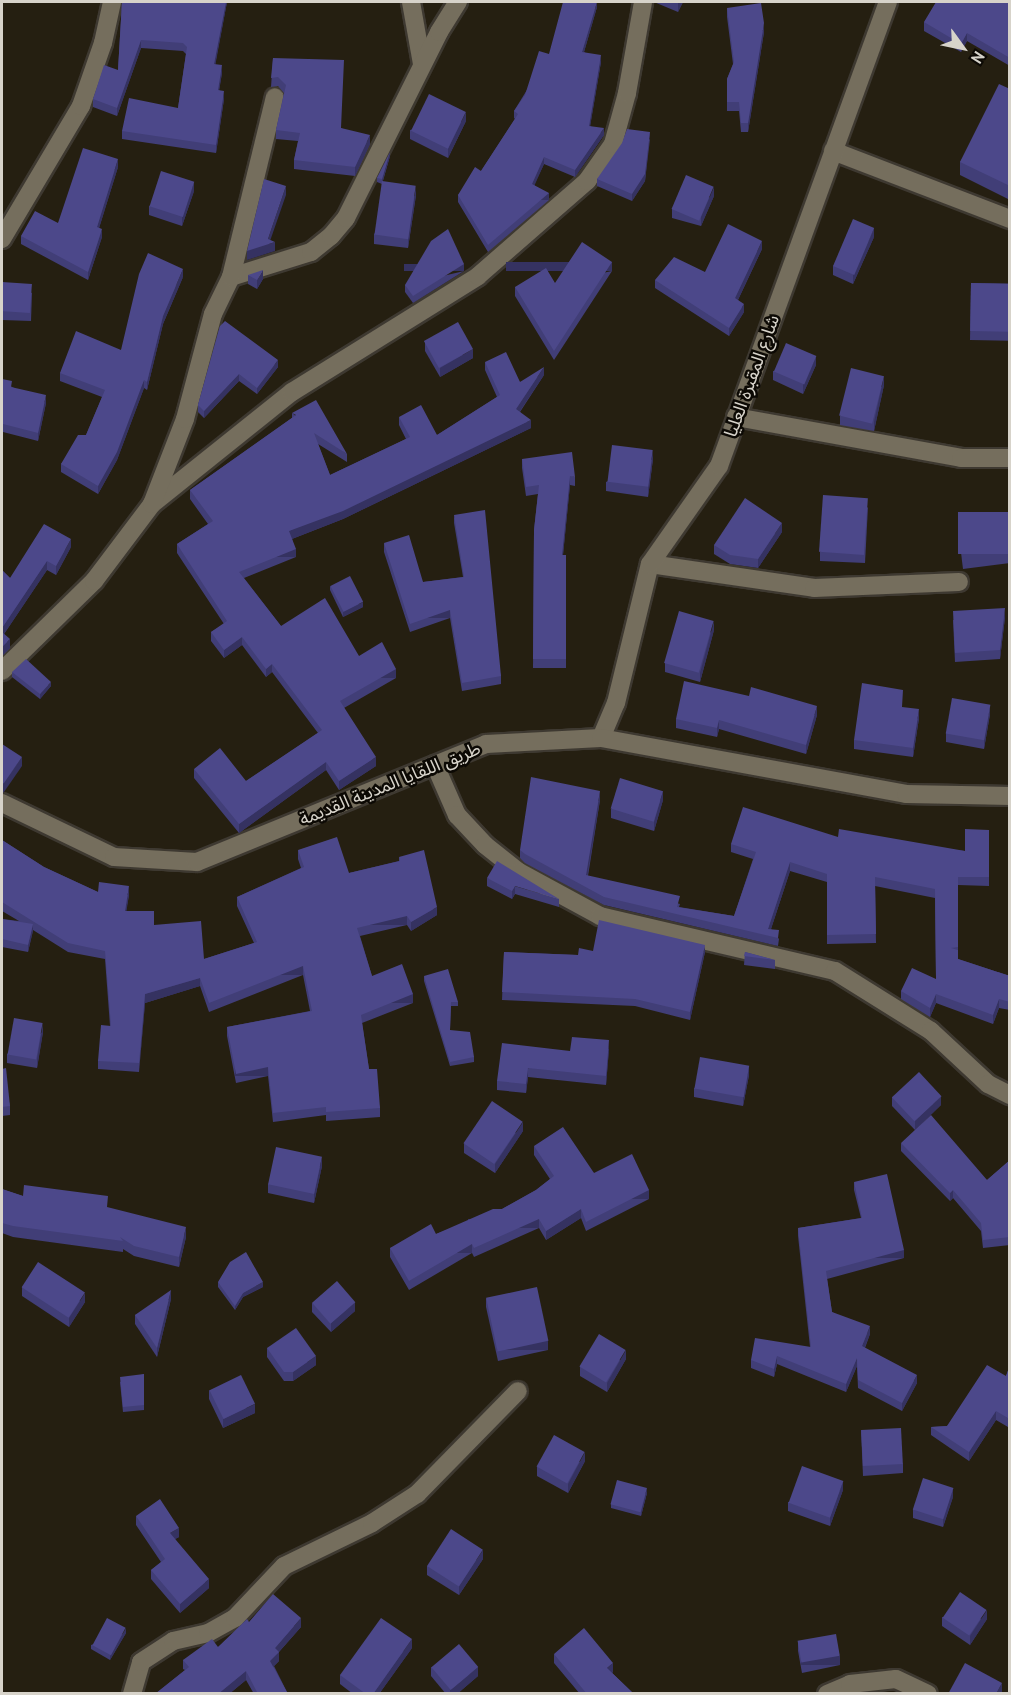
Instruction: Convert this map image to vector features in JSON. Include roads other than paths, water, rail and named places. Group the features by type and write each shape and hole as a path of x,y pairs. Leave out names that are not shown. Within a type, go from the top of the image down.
{"street":[{"path":"2,239 81,106 103,43 112,2"},
{"path":"411,2 422,64"},
{"path":"231,277 311,252 331,236 346,218 422,64 458,2"},
{"path":"2,671 94,581 152,504 292,392 478,276 587,181 613,144 627,93 643,2"},
{"name":"شارع المقبرة العليا","path":"601,738 616,703 650,564 719,466 888,2"},
{"path":"152,504 185,419 213,315 231,277 276,97"},
{"path":"833,151 1010,219"},
{"path":"736,417 961,458 1010,458"},
{"path":"650,564 814,588 959,582"},
{"name":"طريق اللقايا المدينة القديمة","path":"2,803 114,856 197,862 486,744 601,738 906,794 1010,796"},
{"path":"435,765 457,815 485,845 519,872 600,916 835,971 931,1031 988,1084 1010,1095"},
{"path":"132,1694 141,1662 172,1641 208,1633 235,1618 262,1594 284,1566 372,1523 417,1494 518,1391"},
{"path":"827,1694 850,1684 896,1679 928,1694"}]}
